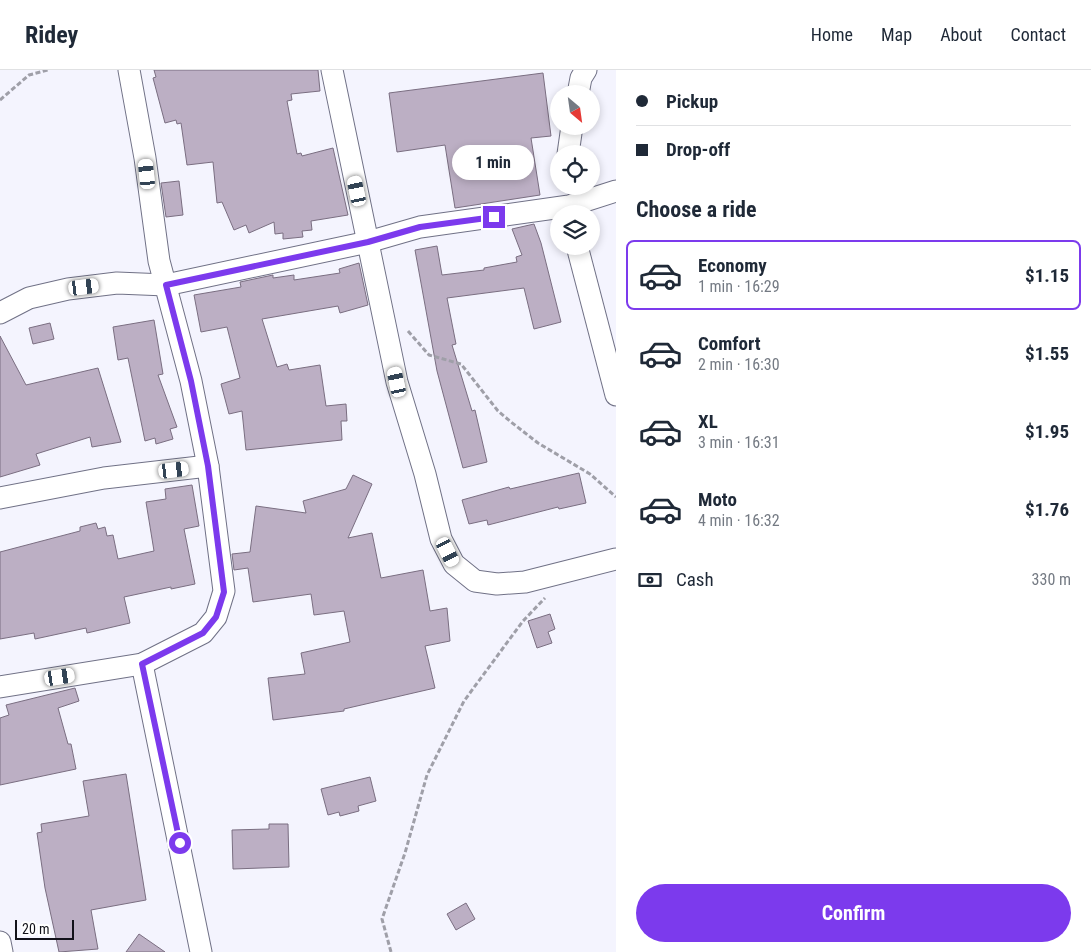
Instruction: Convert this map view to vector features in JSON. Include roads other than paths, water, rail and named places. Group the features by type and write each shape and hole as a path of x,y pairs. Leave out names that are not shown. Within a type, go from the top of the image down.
{"street":[{"path":"0,687 142,664 203,633 216,617 224,592 208,466 191,381 155,242 146,158 129,70"},
{"path":"332,70 397,382 425,474 441,539 454,564 475,582 497,584 525,582 616,559"},
{"path":"581,85 586,70"},
{"path":"0,314 29,298 68,289 117,283 166,285 368,242 420,227 569,202 616,191"},
{"path":"579,255 616,395"},
{"path":"0,498 104,478 208,466"},
{"path":"142,664 201,952"},
{"path":"0,942 2,952"}]}
